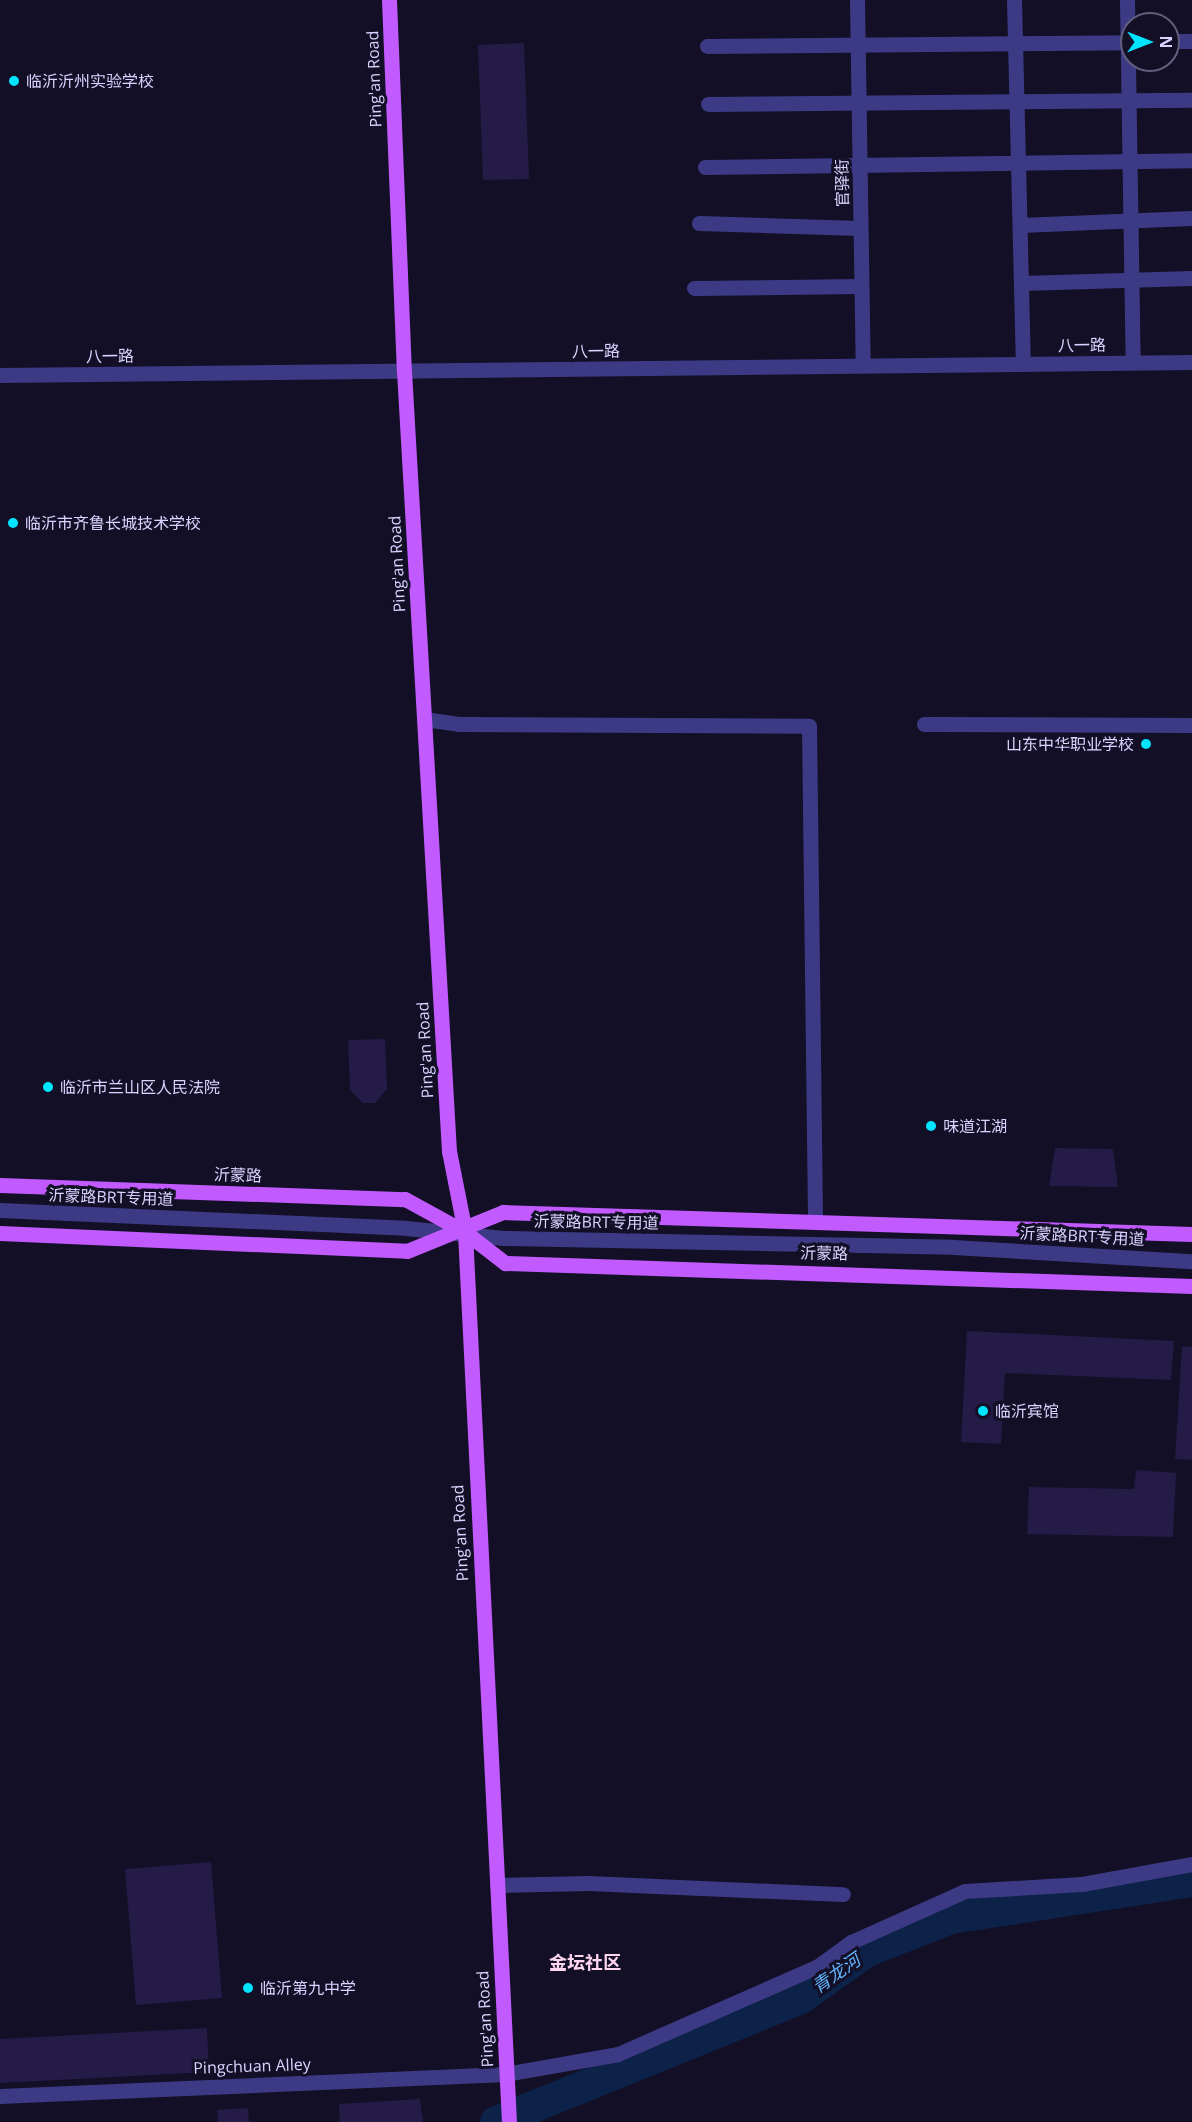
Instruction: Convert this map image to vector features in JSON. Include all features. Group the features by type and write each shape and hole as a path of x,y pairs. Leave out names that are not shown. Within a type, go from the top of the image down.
{"main road":[{"name":"Ping'an Road","path":"389,0 404,371 449,1151 465,1232 509,2122"},
{"name":"沂蒙路","path":"0,1185 405,1199 465,1232 505,1263 1192,1286"},
{"path":"0,1233 407,1251 465,1232 503,1212 815,1218 1192,1234"}],"street":[{"name":"官驿街","path":"857,0 862,366"},
{"path":"1014,0 1015,164 1020,225 1023,364"},
{"path":"706,46 858,47 1120,42"},
{"path":"1129,72 1133,362"},
{"path":"708,104 859,107 1192,99"},
{"path":"705,167 1192,160"},
{"path":"1020,225 1192,218"},
{"path":"699,223 860,228"},
{"path":"1021,283 1192,278"},
{"path":"694,288 861,286"},
{"name":"八一路","path":"0,375 1192,362"},
{"path":"424,719 459,724 809,726 815,1218"},
{"path":"924,724 1192,725"},
{"name":"沂蒙路BRT专用道","path":"0,1210 465,1232 503,1238 953,1247 1192,1261"},
{"name":"Pingchuan Alley","path":"0,2096 506,2074 618,2054 818,1966 851,1942 964,1891 1082,1884 1192,1864"},
{"path":"497,1885 588,1883 843,1894"}],"building":[{"path":"524,43 529,179 483,180 478,45"},
{"path":"385,1039 387,1089 375,1103 363,1103 350,1090 348,1040"},
{"path":"1055,1148 1113,1149 1118,1187 1049,1186"},
{"name":"临沂宾馆","path":"967,1331 1174,1341 1171,1380 1005,1373 1001,1444 961,1442"},
{"path":"1182,1346 1192,1347 1192,1460 1175,1459"},
{"path":"1136,1470 1176,1473 1173,1537 1027,1534 1029,1487 1134,1489"},
{"path":"211,1862 222,1998 136,2005 125,1869"},
{"path":"207,2028 209,2072 0,2083 0,2039"},
{"path":"420,2099 423,2122 340,2122 339,2104"},
{"path":"248,2108 249,2122 218,2122 217,2110"}],"waterway":[{"name":"青龙河","path":"496,2122 801,1998 867,1951 951,1918 1192,1881"}],"place":[{"name":"临沂沂州实验学校","path":"14,81"},
{"name":"临沂市齐鲁长城技术学校","path":"13,523"},
{"name":"山东中华职业学校","path":"1146,744"},
{"name":"临沂市兰山区人民法院","path":"48,1087"},
{"name":"味道江湖","path":"931,1126"},
{"name":"临沂宾馆","path":"983,1411"},
{"name":"临沂第九中学","path":"248,1988"}],"district":[{"name":"金坛社区","path":"585,1962"}]}
